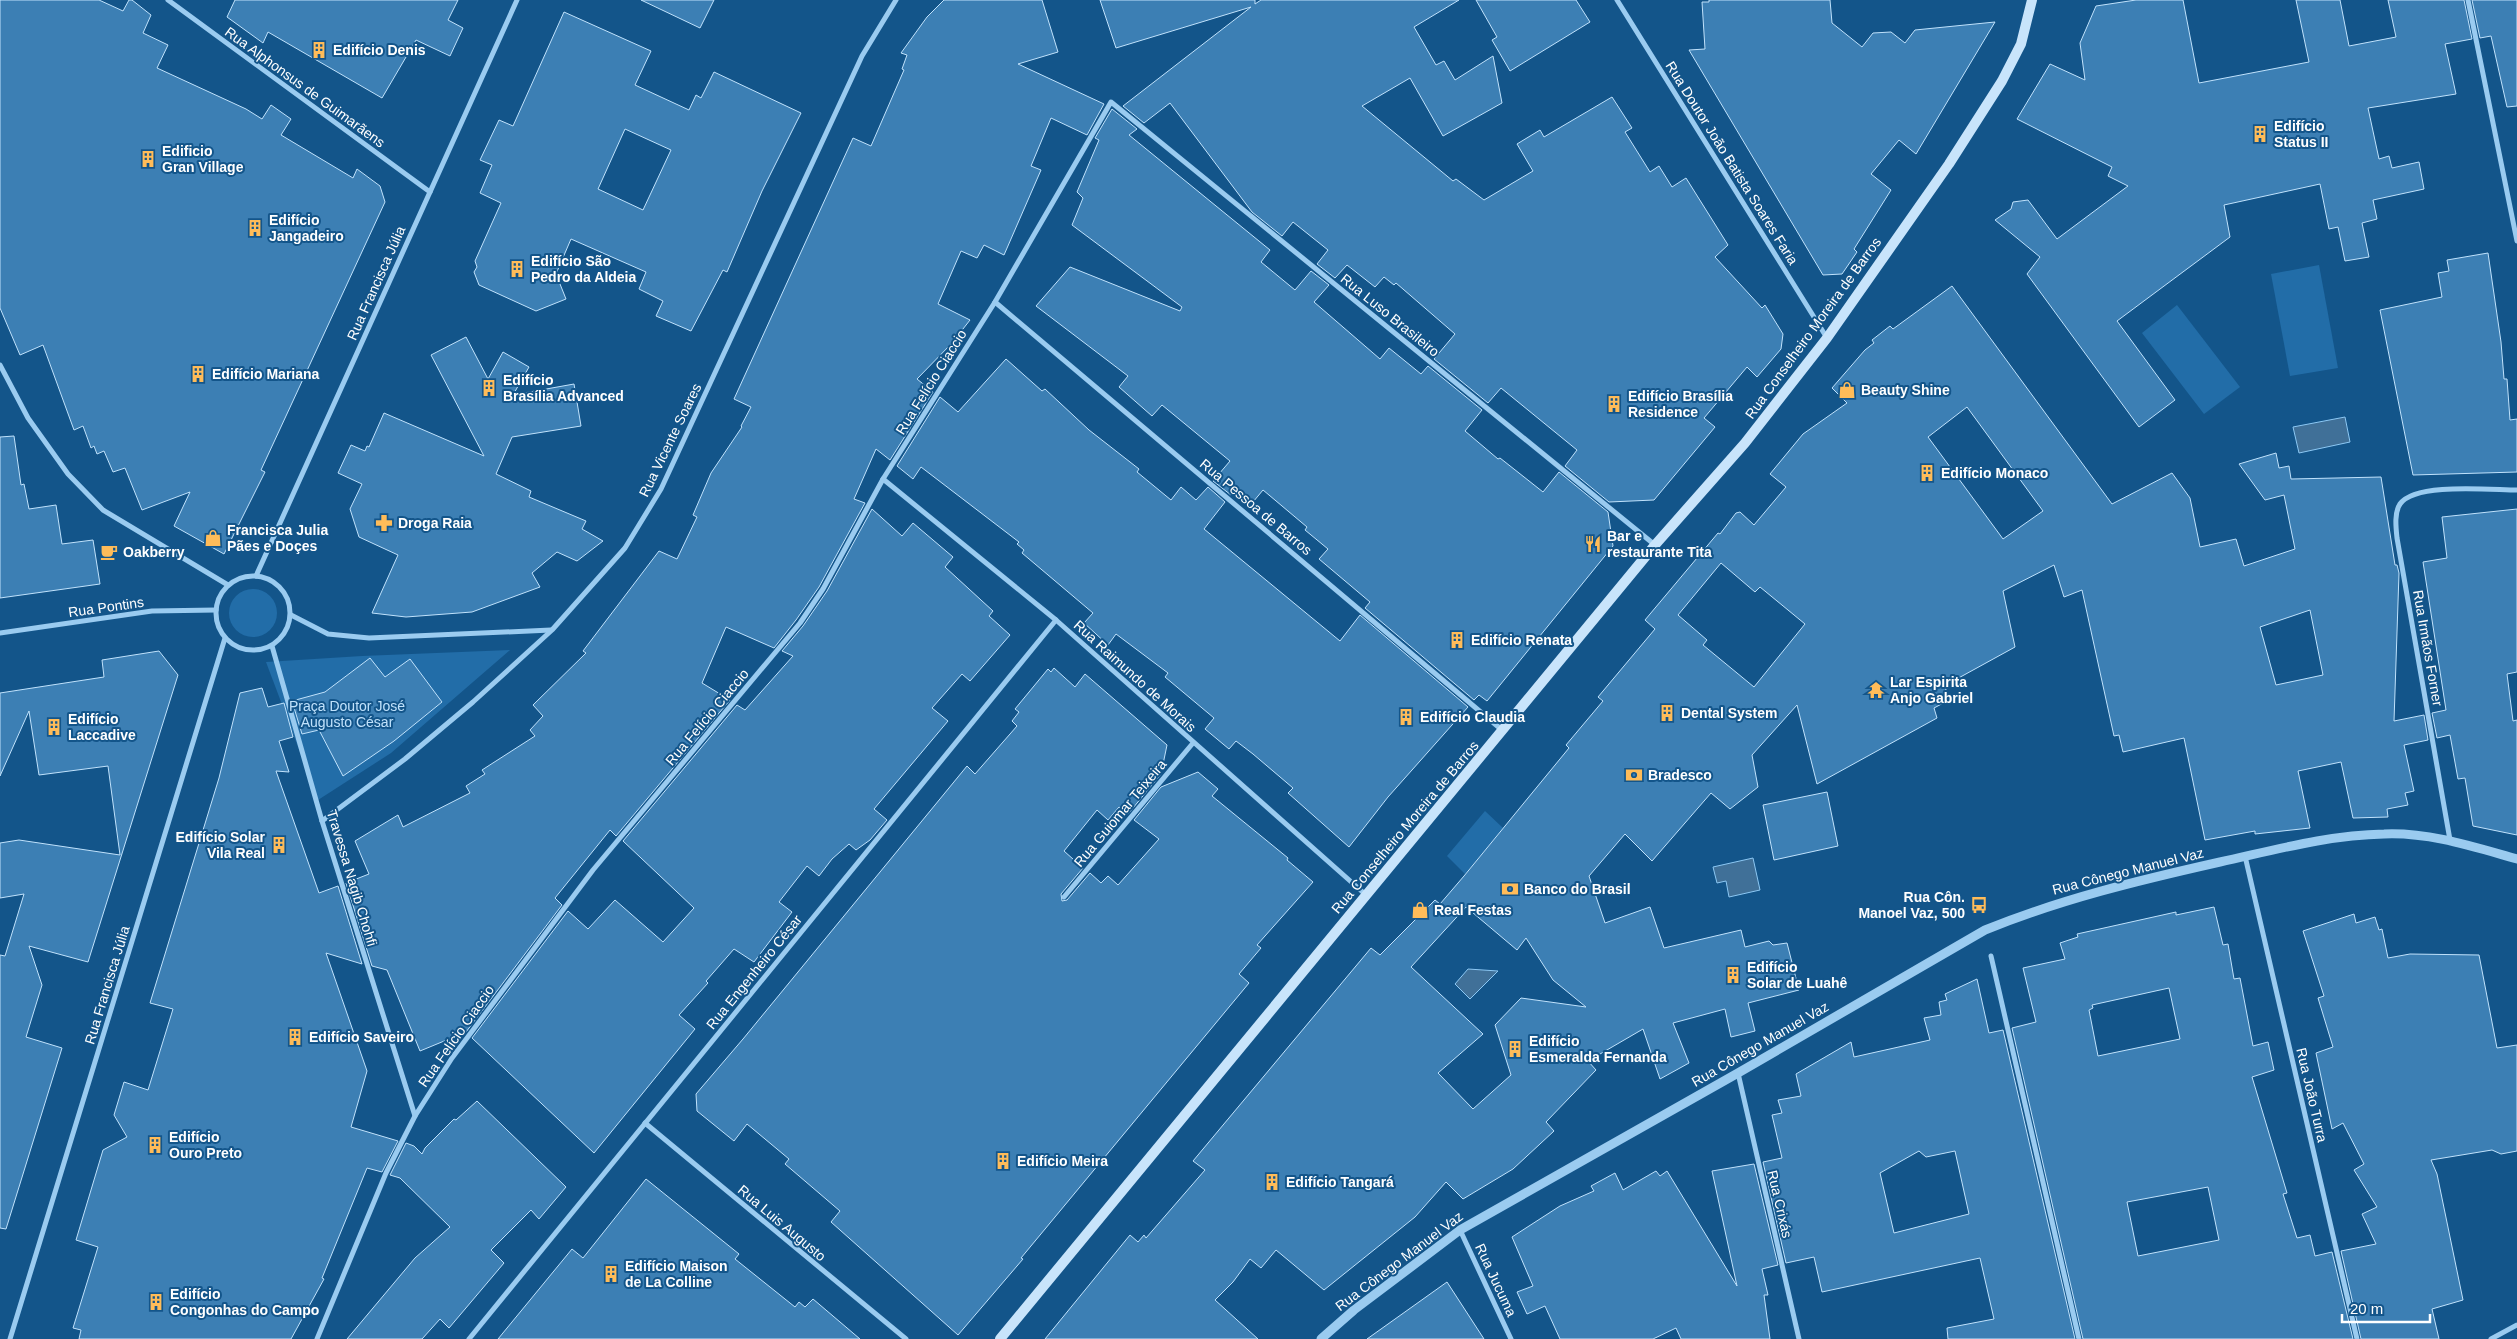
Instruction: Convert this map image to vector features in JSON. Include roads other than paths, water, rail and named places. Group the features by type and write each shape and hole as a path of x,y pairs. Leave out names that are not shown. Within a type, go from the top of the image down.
{"main road":[{"name":"Rua Conselheiro Moreira de Barros","path":"1000,1339 1655,546 1745,443 1827,338 1994,96 2021,44 2032,0"}],"street":[{"name":"Rua Alphonsus de Guimarãens","path":"168,0 430,192"},
{"name":"Rua Francisca Júlia","path":"256,576 517,0"},
{"name":"Rua Vicente Soares","path":"322,821 435,734 552,630 625,548 662,489 862,56 896,0"},
{"name":"Rua Doutor João Batista Soares Faria","path":"1617,0 1827,338"},
{"path":"2468,0 2517,241"},
{"name":"Rua Felício Ciaccio","path":"317,1339 386,1173 415,1116 452,1058 593,870 800,623 823,588 883,479 995,302 1111,102"},
{"name":"Rua Luso Brasileiro","path":"1111,102 1655,546"},
{"name":"Rua Pessoa de Barros","path":"995,302 1503,730"},
{"path":"0,365 28,418 68,474 103,510 228,585"},
{"name":"Rua Raimundo de Morais","path":"883,479 1056,620 1366,895"},
{"name":"Rua Irmãos Forner","path":"2450,840 2396,519 2399,504 2408,495 2440,489 2517,490"},
{"path":"256,576 267,578 281,588 290,603 291,615 286,633 272,646 263,650 247,650 233,645 225,638 216,620 216,610 218,601 228,585 236,580 256,576"},
{"name":"Rua Pontins","path":"0,633 152,611 216,610"},
{"path":"291,615 328,634 369,638 409,638 552,630"},
{"name":"Rua Engenheiro César","path":"469,1339 1056,620"},
{"name":"Rua Francisca Júlia","path":"10,1339 225,638"},
{"name":"Travessa Nagib Chohfi","path":"272,646 322,821 415,1116"},
{"name":"Rua Guiomar Teixeira","path":"1064,897 1193,743"},
{"name":"Rua Cônego Manuel Vaz","path":"1321,1339 1354,1310 1460,1230 1738,1073 1985,930 2069,899 2316,839 2376,834 2450,840 2517,859"},
{"name":"Rua João Turra","path":"2245,856 2358,1339"},
{"path":"1991,956 2079,1339"},
{"name":"Rua Crixás","path":"1738,1073 1799,1339"},
{"name":"Rua Luis Augusto","path":"645,1124 906,1339"},
{"name":"Rua Jucuma","path":"1460,1230 1511,1339"},
{"path":"2491,1339 2517,1325"}],"place":[{"name":"Edifício Denis","path":"319,50"},
{"name":"Edifício Status II","path":"2260,134"},
{"name":"Edificio Gran Village","path":"148,159"},
{"name":"Edifício Jangadeiro","path":"255,228"},
{"name":"Edifício São Pedro da Aldeia","path":"517,269"},
{"name":"Edifício Mariana","path":"198,374"},
{"name":"Edifício Brasília Advanced","path":"489,388"},
{"name":"Beauty Shine","path":"1847,390"},
{"name":"Edifício Brasília Residence","path":"1614,404"},
{"name":"Edifício Monaco","path":"1927,473"},
{"name":"Droga Raia","path":"384,523"},
{"name":"Francisca Julia Pães e Doçes","path":"213,538"},
{"name":"Bar e restaurante Tita","path":"1593,544"},
{"name":"Oakberry","path":"109,552"},
{"name":"Edifício Renata","path":"1457,640"},
{"name":"Lar Espirita Anjo Gabriel","path":"1876,690"},
{"name":"Dental System","path":"1667,713"},
{"name":"Edifício Claudia","path":"1406,717"},
{"name":"Edifício Laccadive","path":"54,727"},
{"name":"Bradesco","path":"1634,775"},
{"name":"Edifício Solar Vila Real","path":"279,845"},
{"name":"Banco do Brasil","path":"1510,889"},
{"name":"Rua Côn. Manoel Vaz, 500","path":"1979,905"},
{"name":"Real Festas","path":"1420,910"},
{"name":"Edifício Solar de Luahê","path":"1733,975"},
{"name":"Edifício Saveiro","path":"295,1037"},
{"name":"Edifício Esmeralda Fernanda","path":"1515,1049"},
{"name":"Edifício Ouro Preto","path":"155,1145"},
{"name":"Edifício Meira","path":"1003,1161"},
{"name":"Edifício Tangará","path":"1272,1182"},
{"name":"Edifício Maison de La Colline","path":"611,1274"},
{"name":"Edifício Congonhas do Campo","path":"156,1302"}],"park label":[{"name":"Praça Doutor José Augusto César","path":"347,714"}]}
